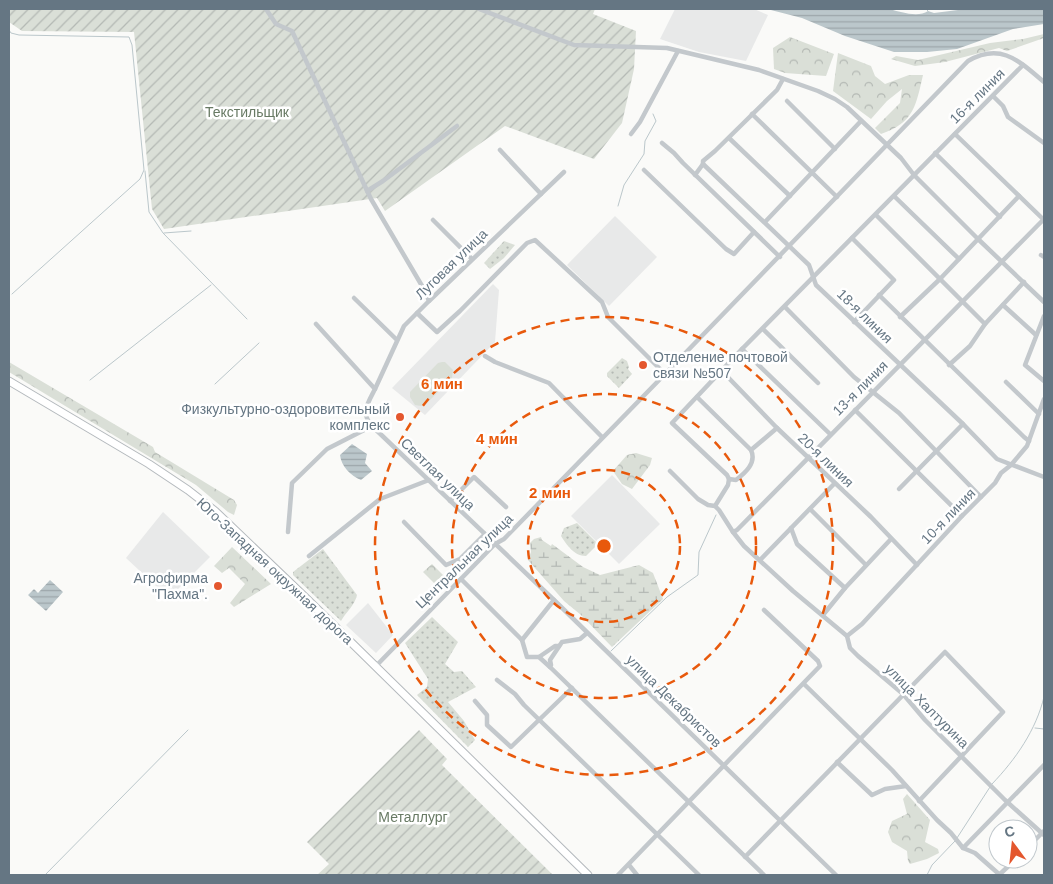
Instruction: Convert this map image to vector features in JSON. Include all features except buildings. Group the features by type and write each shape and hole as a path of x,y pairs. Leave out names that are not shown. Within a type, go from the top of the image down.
{"highway":[{"name":"Юго-Западная окружная дорога","path":"9,380 136,455 197,497 236,531 375,666"},
{"path":"375,666 588,875"}],"street":[{"path":"266,9 276,24 292,31 367,190 429,301"},
{"path":"479,9 574,45 667,48 759,70 835,99 847,107 887,144 914,175 1044,302"},
{"path":"631,134 640,122 678,51"},
{"name":"16-я линия","path":"716,322 968,61 983,55 996,53 1007,55 1023,65 721,370 672,423 729,478"},
{"path":"1023,65 1044,80"},
{"path":"695,175 703,161 777,90 783,79"},
{"path":"993,96 1002,106 1008,117 1044,144"},
{"path":"787,101 835,149"},
{"path":"752,114 837,198"},
{"path":"765,222 861,121"},
{"path":"367,190 383,181 457,126"},
{"path":"955,134 1044,220"},
{"path":"729,138 790,196"},
{"path":"662,143 674,152 695,175 780,257"},
{"path":"500,150 541,194"},
{"path":"935,153 1000,217"},
{"name":"18-я линия","path":"703,164 809,265 816,285 964,424 997,459 1044,477"},
{"path":"644,170 726,249 734,254 754,232"},
{"name":"Луговая улица","path":"374,389 404,326 564,172"},
{"path":"894,196 958,259"},
{"path":"900,317 940,279 1019,196"},
{"path":"876,215 985,324"},
{"path":"433,220 472,259"},
{"name":"13-я линия","path":"735,531 1001,260 1044,220"},
{"path":"852,238 894,280 854,322"},
{"path":"417,313 437,332 526,243 534,240 538,241 602,302 608,317 666,374"},
{"path":"949,365 970,346 985,324 1024,282"},
{"path":"879,295 923,340 1029,440"},
{"path":"354,298 397,340"},
{"path":"1004,305 1036,335"},
{"path":"785,307 854,377 898,413 982,497"},
{"path":"1044,316 1025,365 1044,381"},
{"name":"Центральная улица","path":"375,666 495,544 504,539 716,322"},
{"path":"288,532 292,484 328,449 372,426 367,420 365,413 374,389 316,324"},
{"path":"763,329 818,383"},
{"path":"742,349 830,434"},
{"path":"485,356 495,362 549,382 602,437"},
{"name":"20-я линия","path":"721,370 777,428 871,517 917,564"},
{"path":"1006,382 1039,414"},
{"path":"670,470 698,499 708,505 715,506 728,485 729,478 736,480 752,464 753,454 751,450 697,397"},
{"name":"10-я линия","path":"847,636 862,624 995,483 1001,473 1011,465 1027,446 1044,399"},
{"path":"855,410 962,516"},
{"path":"899,489 964,424"},
{"name":"Светлая улица","path":"372,426 495,544"},
{"path":"751,450 777,428"},
{"name":"Светлая улица","path":"450,501 474,477 506,507"},
{"path":"309,556 380,499 429,480"},
{"path":"760,560 834,484"},
{"name":"улица Халтурина","path":"715,506 735,531 740,542 792,591 847,636 850,648 903,694 925,720 1008,802 1044,833"},
{"path":"810,509 866,565"},
{"path":"404,522 446,565 460,559 485,534"},
{"path":"792,528 797,544 844,588"},
{"path":"823,615 844,588 891,539"},
{"name":"улица Декабристов","path":"495,544 836,875"},
{"path":"461,579 522,640 527,657 538,657 555,646 559,646"},
{"path":"522,640 554,600"},
{"path":"618,875 804,684 821,664 764,610"},
{"path":"550,667 550,660 562,642 580,639 587,633"},
{"path":"745,857 945,652 1003,712 920,801"},
{"path":"538,657 764,875"},
{"path":"497,680 515,694 699,875"},
{"path":"804,684 906,786 963,848 975,853 1000,875"},
{"path":"475,701 487,715 487,725 510,746 514,746 572,688"},
{"path":"837,762 872,795 885,789 906,786"},
{"path":"963,848 1044,765"},
{"path":"628,865 637,875"}],"shaded area":[{"path":"675,9 754,9 768,15 746,61 699,52 660,39"},
{"path":"767,9 889,9 919,14 928,11 934,13 966,9 1044,9 1044,24 1013,29 957,49 927,52 894,52 845,36 802,18"},
{"path":"615,216 657,257 609,306 567,265"},
{"path":"493,284 499,290 495,342 425,415 392,388"},
{"path":"352,444 367,454 365,463 372,471 361,480 347,470 342,463 340,455"},
{"path":"612,475 660,524 619,564 571,516"},
{"path":"163,512 210,557 169,598 126,558"},
{"path":"50,580 63,592 46,611 28,595 34,589 38,593"},
{"path":"368,603 393,635 376,653 346,625"}],"green space":[{"name":"Текстильщик","path":"9,9 595,9 593,14 636,31 634,69 622,123 594,159 505,126 385,211 377,198 164,229 152,209 134,32 22,31 9,22"},
{"path":"1044,34 1044,38 1007,51 999,48 945,62 915,66 891,59 896,56 918,60 990,43"},
{"path":"790,37 834,54 826,76 785,73 774,69 773,48"},
{"path":"838,53 871,66 875,76 885,84 909,75 923,75 915,104 907,118 892,130 881,134 875,128 900,103 902,89 887,101 871,119 833,91"},
{"path":"504,241 515,245 504,258 490,269 484,263"},
{"path":"622,358 627,361 628,369 632,374 619,388 607,376 607,373"},
{"path":"9,362 153,447 155,452 234,500 237,505 234,515 196,485 9,372"},
{"path":"445,362 453,370 452,378 426,404 421,406 415,405 410,397 410,392 438,363"},
{"path":"636,453 652,458 650,465 632,489 622,484 613,471 627,455"},
{"path":"577,523 598,544 586,556 574,552 561,536 564,528"},
{"path":"541,537 542,540 551,546 552,544 583,567 600,575 639,565 653,573 663,599 612,647 581,615 564,601 528,560 531,552 530,543 534,539"},
{"path":"232,547 271,584 234,607 230,603 245,584 229,568 222,573 214,566"},
{"path":"323,549 357,595 341,621 293,575 293,572"},
{"path":"432,564 447,579 438,587 423,572"},
{"path":"432,617 458,642 445,664 454,672 462,671 476,687 448,702 464,721 475,740 468,747 417,695 427,687 428,679 405,643"},
{"name":"Металлург","path":"419,730 447,759 442,765 553,875 317,875 329,864 307,842"},
{"path":"907,794 930,820 925,842 938,849 939,853 910,864 907,851 892,842 888,832 892,821 907,814 903,799"}],"waterway":[{"path":"9,30 11,33 19,35 129,37 132,45 144,170 140,179 12,294"},
{"path":"618,206 624,185 644,154 645,141 656,121 653,114"},
{"path":"145,171 149,212 163,233 247,319"},
{"path":"164,233 191,231"},
{"path":"90,380 211,285"},
{"path":"215,384 259,343"},
{"path":"611,651 667,597 698,575 699,552 716,515"},
{"path":"992,784 1024,744 1036,721 1044,697"},
{"path":"1035,728 1044,729"},
{"path":"45,875 188,730"},
{"path":"957,838 990,787"},
{"path":"927,875 932,865 955,841"}],"place":[{"name":"Отделение почтовой связи №507","path":"643,365"},
{"name":"Физкультурно-оздоровительный комплекс","path":"400,417"},
{"name":"Агрофирма \"Пахма\".","path":"218,586"}]}
